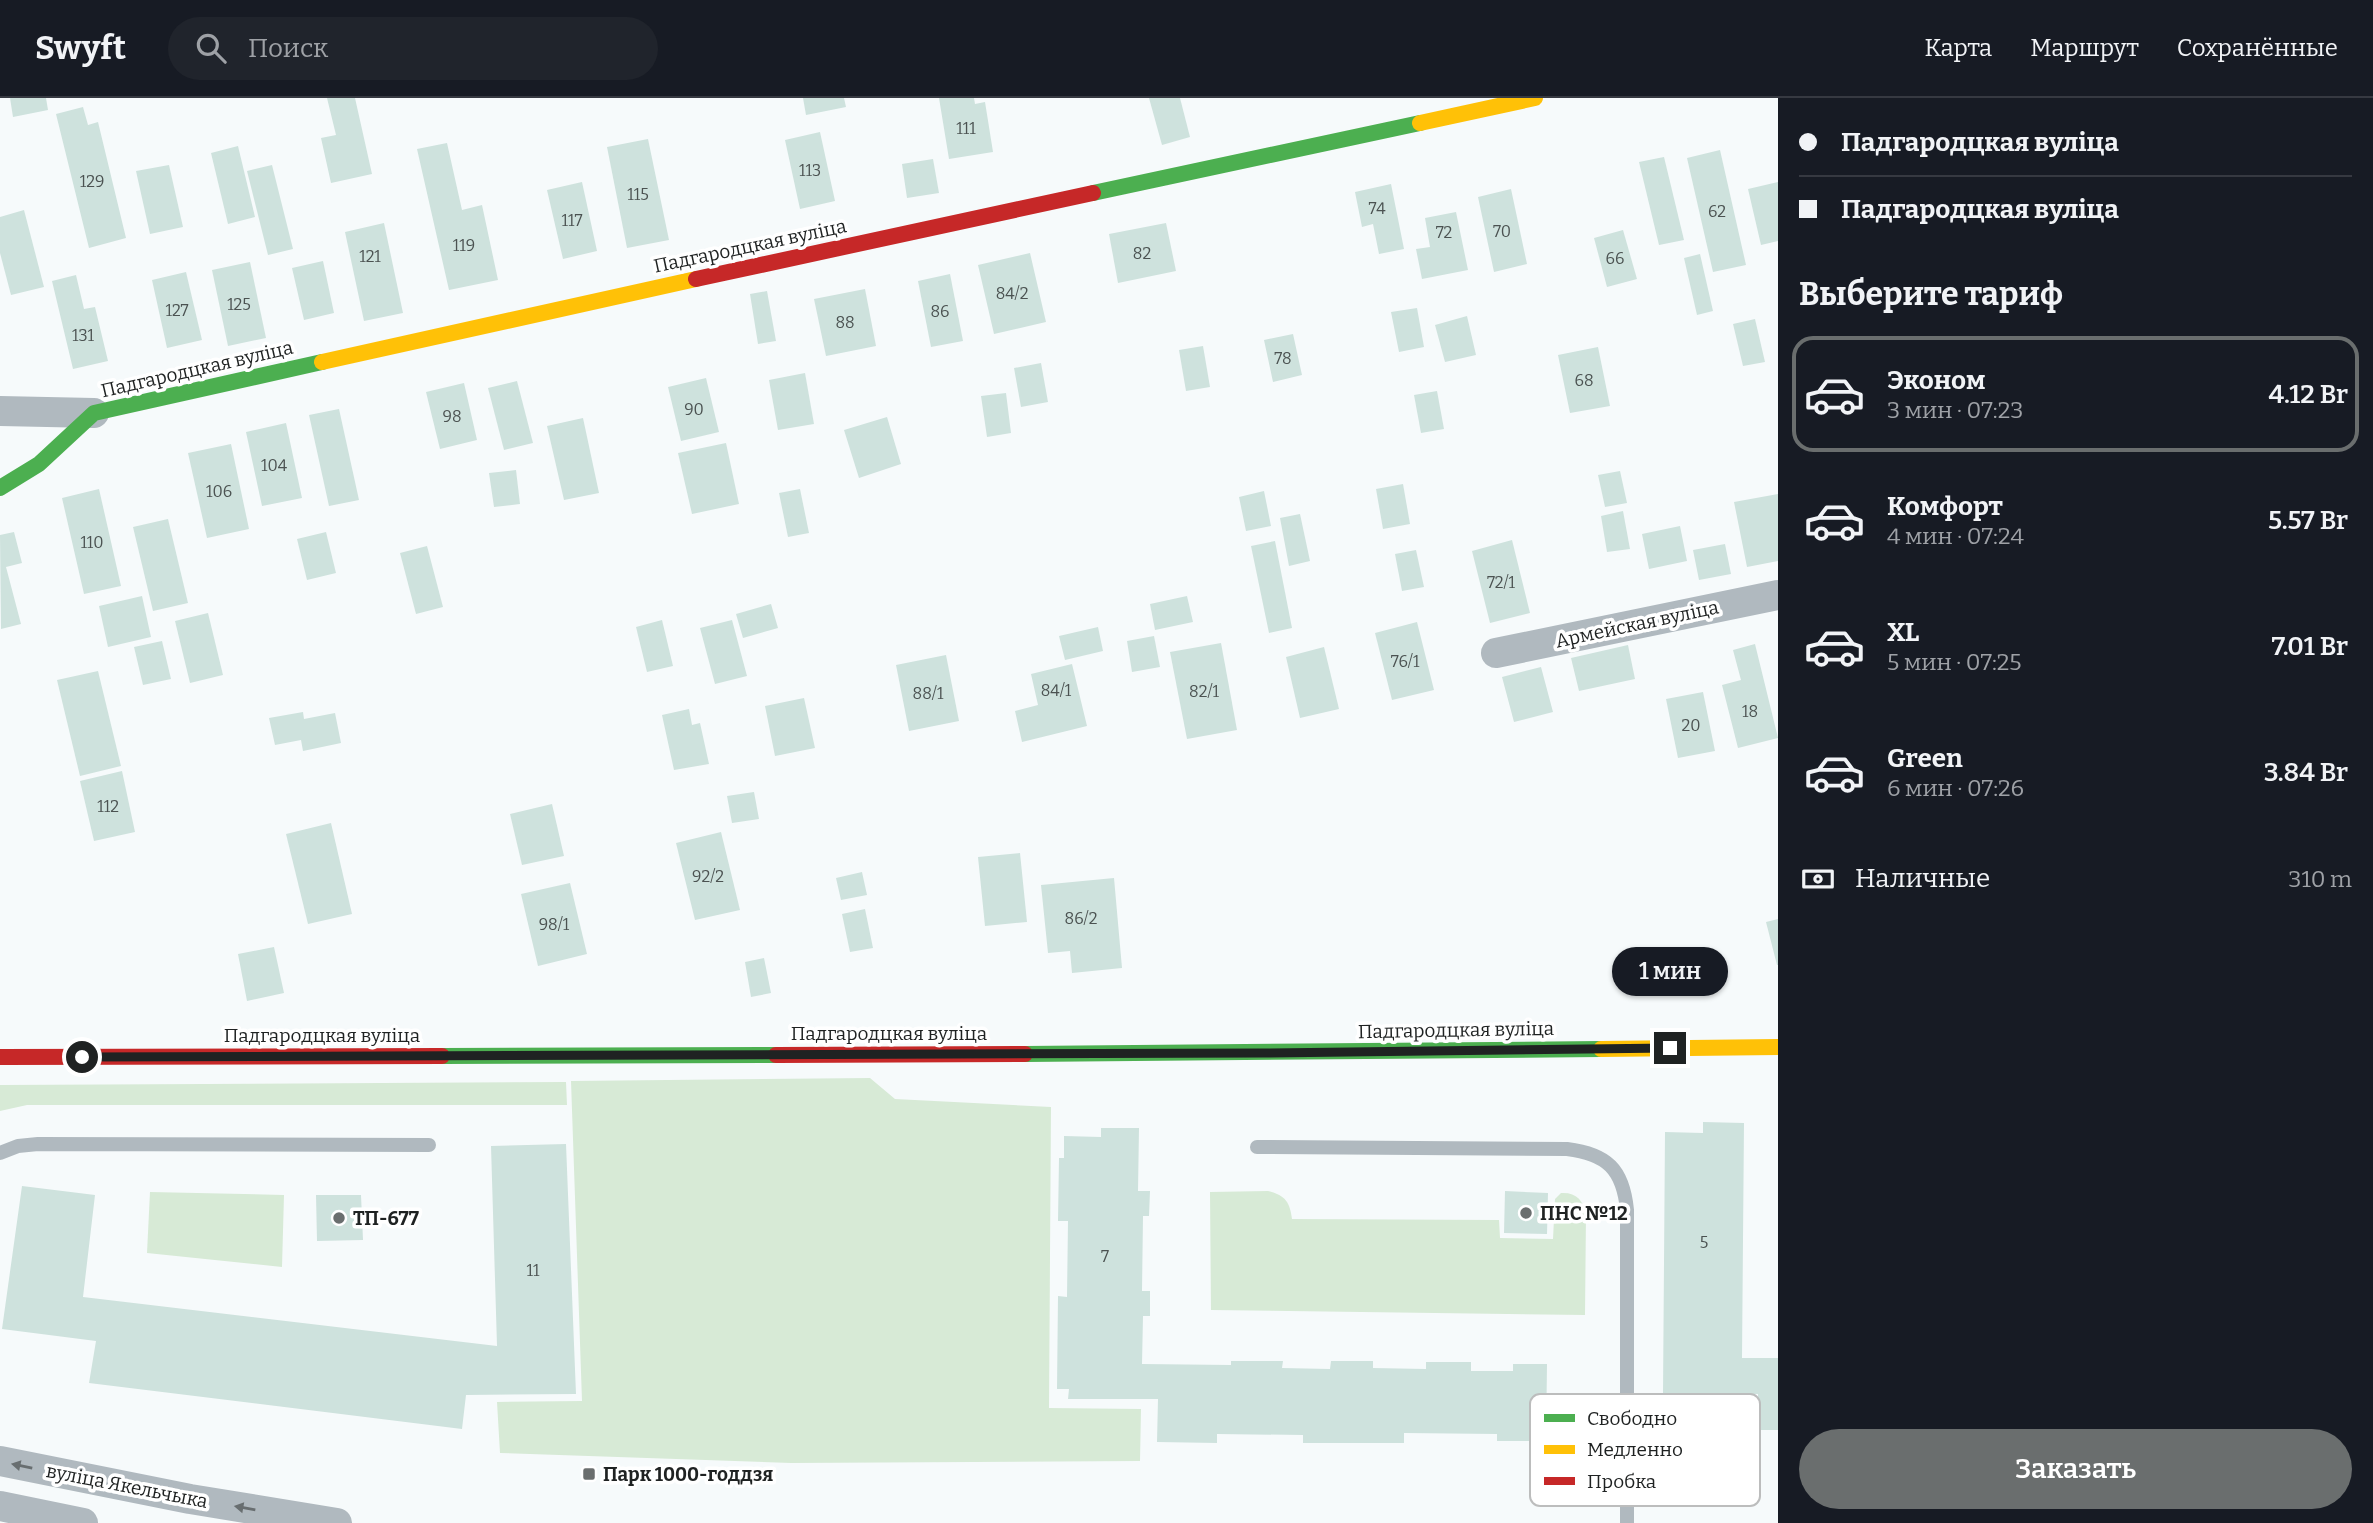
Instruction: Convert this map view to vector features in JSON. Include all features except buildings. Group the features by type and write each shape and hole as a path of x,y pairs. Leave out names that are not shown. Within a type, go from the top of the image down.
{"street":[{"name":"Падгародцкая вуліца","path":"0,488 32,471 50,457 94,413 731,271 1535,98"},
{"path":"0,411 94,413"},
{"name":"Армейская вуліца","path":"1496,653 1778,595"},
{"name":"Падгародцкая вуліца","path":"0,1057 1262,1053 1778,1047"},
{"name":"вуліца Якельчыка","path":"0,1461 190,1499 337,1523"},
{"path":"0,1506 83,1523"}],"lane":[{"path":"0,1153 18,1146 38,1144 429,1145"},
{"path":"1257,1147 1567,1149 1600,1156 1612,1165 1620,1179 1627,1210 1627,1394"}],"green space":[{"path":"870,1078 895,1099 1051,1107 1049,1408 1141,1409 1140,1461 791,1463 500,1453 497,1402 582,1401 571,1081"},
{"path":"566,1082 567,1105 27,1105 0,1111 0,1085"},
{"path":"1268,1191 1286,1200 1292,1219 1499,1220 1500,1238 1553,1239 1555,1199 1561,1193 1571,1194 1581,1201 1586,1214 1585,1315 1211,1310 1210,1192"},
{"path":"150,1192 284,1195 282,1267 147,1253"}],"traffic: fast":[{"path":"1093,193 1420,123"},
{"path":"0,488 39,464 94,413 322,362"},
{"path":"1025,1054 1601,1049"},
{"path":"442,1056 776,1055"}],"traffic: slow":[{"path":"1420,123 1535,98"},
{"path":"322,362 696,279"},
{"path":"1601,1049 1778,1047"}],"traffic: jam":[{"path":"696,279 1093,193"},
{"path":"776,1055 1025,1054"},
{"path":"0,1057 442,1056"}],"place":[{"name":"ПНС №12","path":"1526,1213"},
{"name":"ТП-677","path":"339,1218"},
{"name":"Парк 1000-годдзя","path":"589,1474"}],"route":[{"path":"82,1057 1262,1053 1670,1048"}]}
